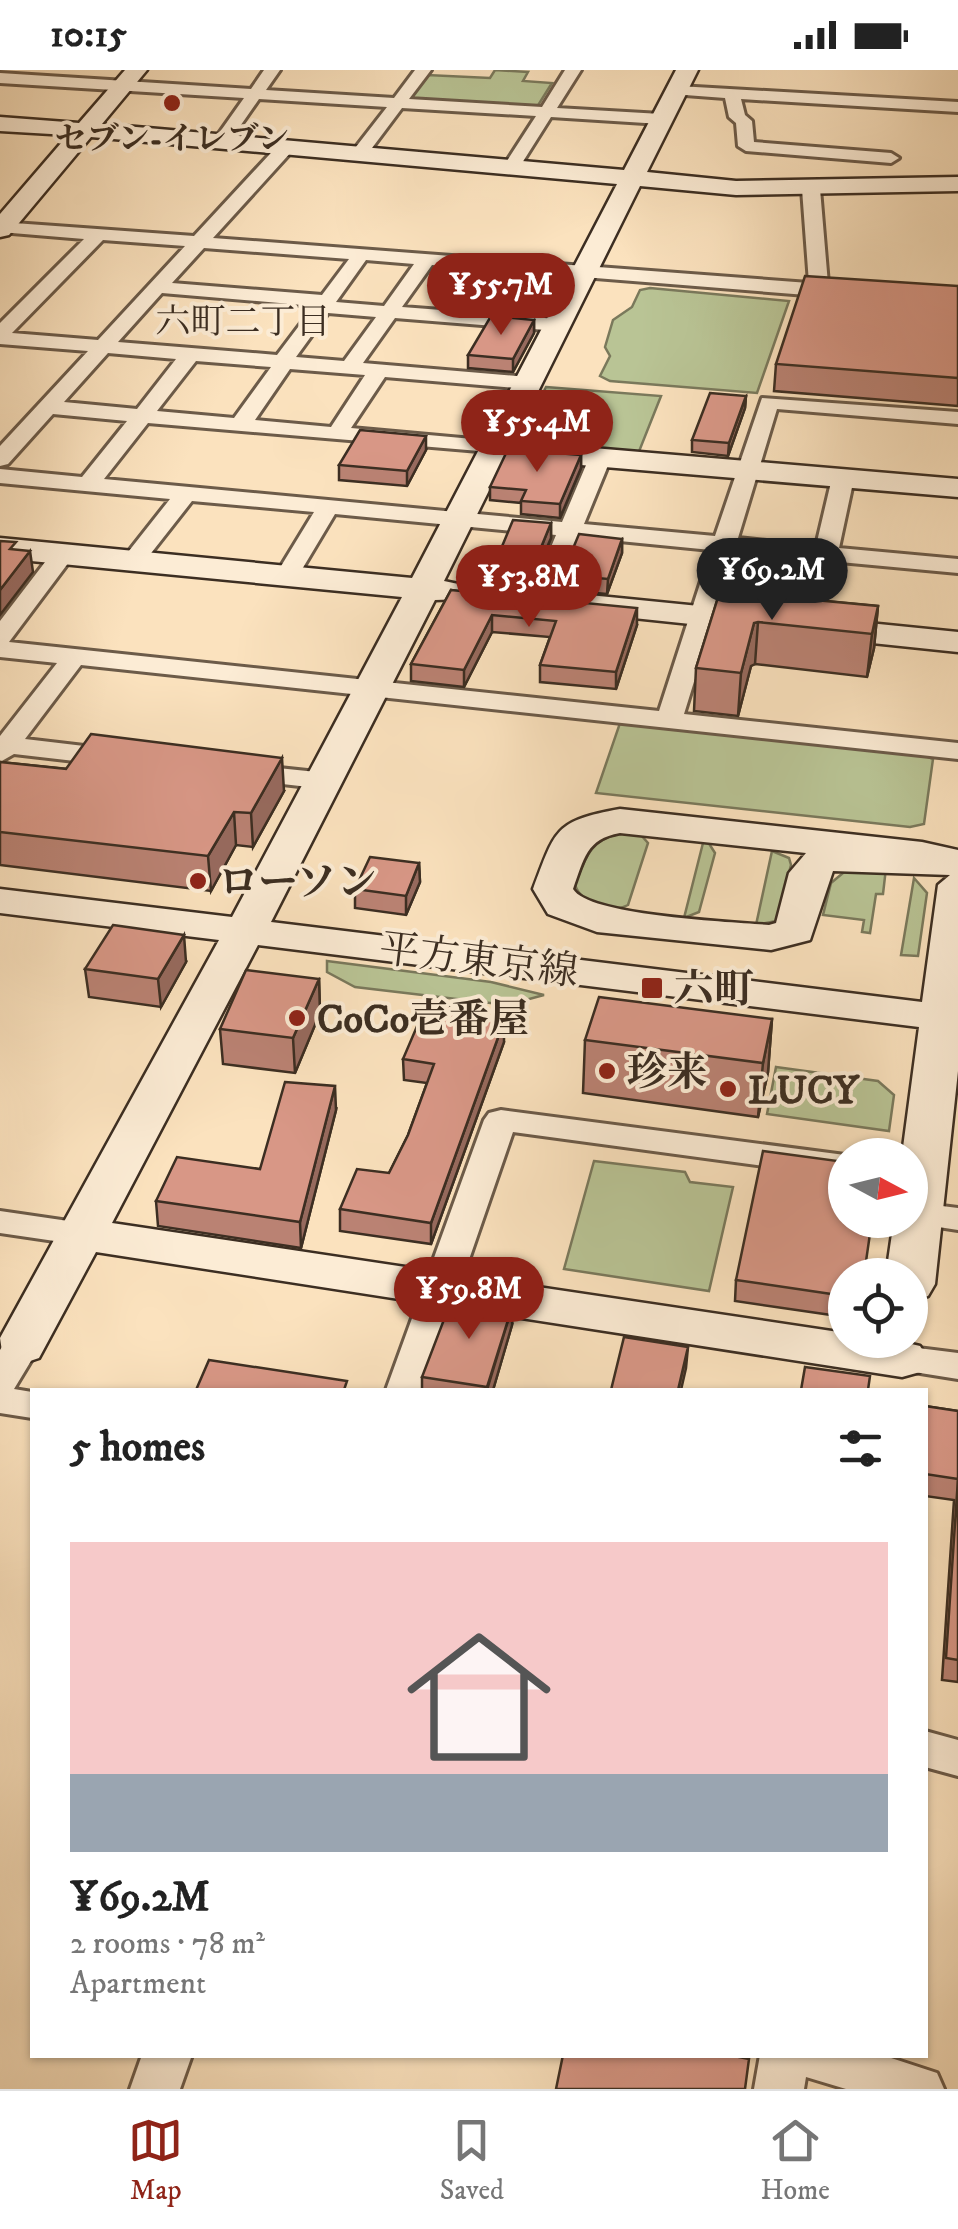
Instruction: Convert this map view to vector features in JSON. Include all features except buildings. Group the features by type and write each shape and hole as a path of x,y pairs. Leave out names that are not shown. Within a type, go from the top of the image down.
{"street":[{"path":"222,139 272,70"},
{"path":"360,152 423,70"},
{"path":"511,167 573,70"},
{"path":"2,75 130,78 253,94 661,118"},
{"path":"1,228 130,78"},
{"path":"10,1363 326,781 682,80 901,122 958,108"},
{"path":"732,92 737,117 744,121 746,146 890,158"},
{"path":"880,188 901,122"},
{"path":"0,124 222,139 630,179 812,189 958,184"},
{"path":"0,459 287,146"},
{"path":"812,189 819,290"},
{"path":"1,228 197,242 325,304 558,325"},
{"path":"0,336 98,235"},
{"path":"156,286 362,254 859,292"},
{"path":"240,425 362,254"},
{"path":"350,368 427,260"},
{"path":"0,336 529,383"},
{"path":"88,484 191,354"},
{"path":"337,434 379,370"},
{"path":"669,720 769,402 958,418"},
{"path":"48,407 958,488"},
{"path":"541,600 600,458"},
{"path":"0,476 958,566"},
{"path":"826,553 843,478"},
{"path":"133,561 186,493"},
{"path":"287,576 329,506"},
{"path":"0,548 958,642"},
{"path":"0,638 63,554"},
{"path":"0,649 958,751"},
{"path":"2,748 74,657"},
{"path":"2,748 138,760"},
{"path":"213,768 326,781"},
{"path":"620,821 922,854 958,862 822,860 809,873 794,930 771,938 597,920 562,906 553,890 572,838 592,826 620,821"},
{"path":"928,1189 951,1018 958,885"},
{"name":"平方東京線","path":"0,901 951,1018"},
{"path":"406,1388 501,1120 828,1164"},
{"path":"0,1222 442,1288 900,1363 958,1366"},
{"path":"0,1400 30,1405"},
{"path":"928,1750 958,1758"},
{"path":"155,2089 166,2058"},
{"path":"779,2089 784,2058"},
{"path":"818,2058 919,2089"}],"green space":[{"path":"495,70 528,72 523,81 552,83 537,107 410,99 427,75 490,78"},
{"path":"640,290 789,301 757,393 610,381 600,376 610,356 605,347 613,320 632,307"},
{"path":"546,387 661,396 638,454 519,442"},
{"path":"620,723 921,754 933,759 924,824 910,827 596,793"},
{"path":"640,834 648,843 628,905 597,906 584,898 575,885 587,856 606,838"},
{"path":"708,842 715,853 699,912 684,918 703,843"},
{"path":"772,851 789,858 791,865 776,921 756,925"},
{"path":"849,868 886,868 883,894 876,894 870,933 862,932 864,920 823,915 831,883"},
{"path":"914,878 927,893 918,956 901,955"},
{"path":"327,961 491,982 544,995 507,1005 355,987 327,972"},
{"path":"776,1067 878,1081 894,1095 889,1131 767,1114"},
{"path":"594,1161 685,1172 690,1182 733,1187 709,1291 564,1269"}],"place":[{"name":"セブン-イレブン","path":"172,103"},
{"name":"ローソン","path":"198,881"},
{"name":"六町","path":"652,988"},
{"name":"CoCo壱番屋","path":"297,1018"},
{"name":"珍来","path":"607,1071"},
{"name":"LUCY","path":"728,1089"}],"district":[{"name":"六町二丁目","path":"243,321"}]}
